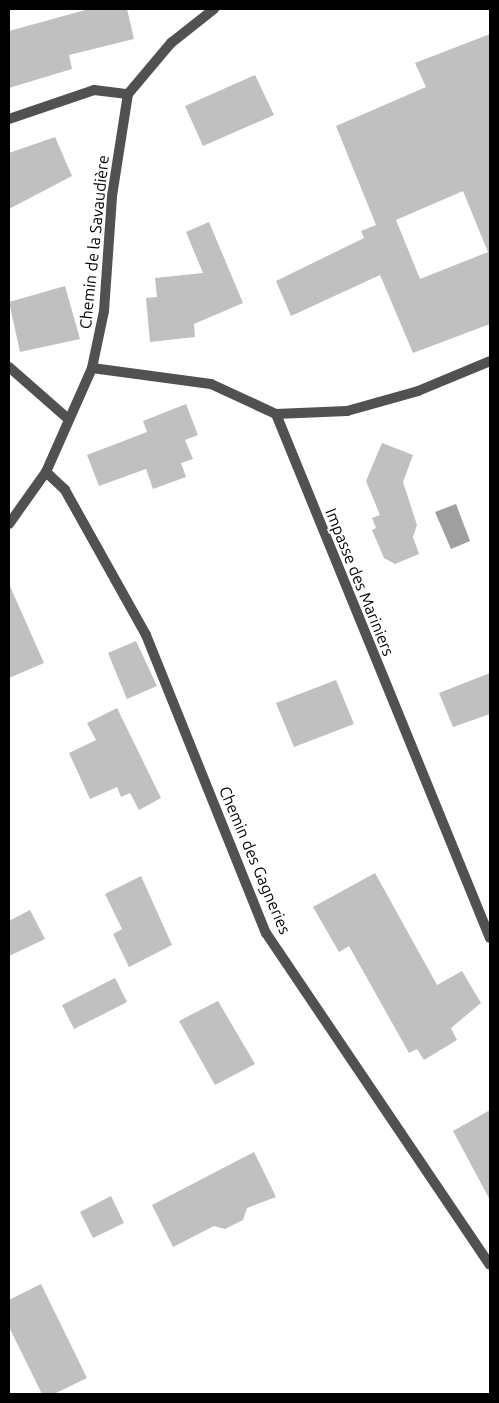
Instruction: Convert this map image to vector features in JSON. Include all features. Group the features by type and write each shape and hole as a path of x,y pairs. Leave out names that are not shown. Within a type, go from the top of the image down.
{"street":[{"path":"9,119 94,90 128,94 171,43 214,9"},
{"name":"Chemin de la Savaudière","path":"9,524 46,472 67,418 92,368 104,311 112,196 128,94"},
{"path":"92,368 211,384 276,414 346,411 418,391 490,361"},
{"path":"9,367 67,418"},
{"name":"Impasse des Mariniers","path":"276,414 490,938"},
{"name":"Chemin des Gagneries","path":"46,472 65,490 146,635 266,933 490,1265"}],"shaded area":[{"path":"456,504 470,541 451,549 435,512"}],"building":[{"path":"89,9 127,9 134,39 69,55 72,69 9,88 9,31"},
{"path":"490,34 490,324 413,353 380,275 291,316 276,281 364,238 361,231 376,225 336,126 426,87 415,63","holes":["463,191 488,252 420,279 396,220"]},
{"path":"255,75 274,115 203,146 185,106"},
{"path":"55,137 72,176 9,209 9,153"},
{"path":"209,222 243,303 194,324 195,337 150,342 146,298 157,297 155,278 203,273 186,232"},
{"path":"65,286 80,339 20,352 9,302"},
{"path":"186,404 198,435 185,440 193,459 181,463 186,477 153,489 146,469 99,486 87,455 147,432 143,421"},
{"path":"382,443 413,455 403,482 417,525 413,537 419,554 395,564 384,558 372,530 376,528 372,518 380,515 366,481"},
{"path":"9,584 44,663 9,678"},
{"path":"136,641 157,686 127,699 108,653"},
{"path":"490,673 490,714 453,727 439,693"},
{"path":"336,680 354,724 294,747 276,703"},
{"path":"117,708 161,798 139,810 130,793 121,797 117,787 90,799 69,753 96,740 87,723"},
{"path":"375,873 437,985 462,971 481,1003 451,1028 457,1040 424,1060 417,1049 409,1053 349,946 339,952 313,907"},
{"path":"141,876 172,945 129,967 113,934 122,929 105,894"},
{"path":"30,910 45,939 9,956 9,921"},
{"path":"115,978 127,1002 74,1029 62,1005"},
{"path":"218,1001 255,1064 215,1085 179,1021"},
{"path":"490,1110 490,1200 453,1131"},
{"path":"254,1152 276,1197 247,1208 243,1220 225,1229 214,1226 173,1247 152,1205"},
{"path":"111,1196 124,1223 93,1238 80,1212"},
{"path":"41,1284 87,1378 54,1394 42,1394 9,1327 9,1300"}]}
